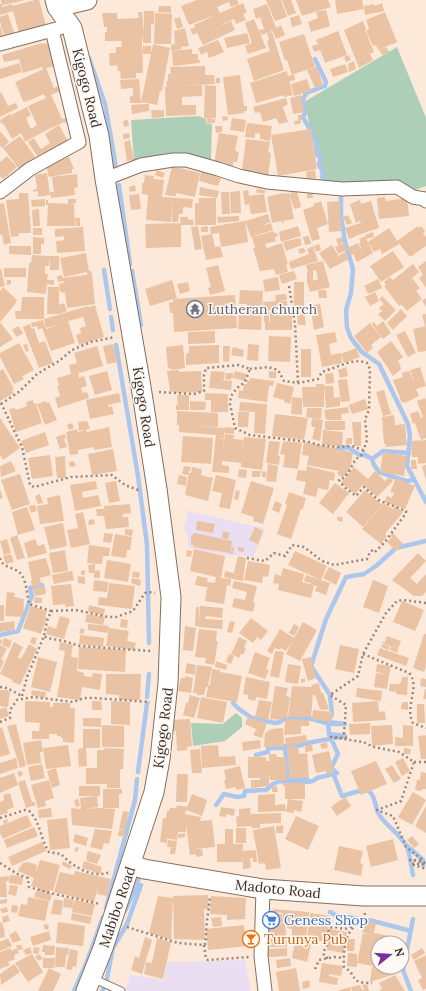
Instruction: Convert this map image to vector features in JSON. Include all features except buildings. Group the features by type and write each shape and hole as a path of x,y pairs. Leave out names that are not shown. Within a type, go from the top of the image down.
{"main road":[{"path":"56,4 87,0"},
{"name":"Kigogo Road","path":"56,4 72,28 99,136 157,488 171,597 170,647 166,706 160,759 146,821"},
{"name":"Mabibo Road","path":"89,984 104,948 113,916 146,821"},
{"name":"Madoto Road","path":"130,868 263,889 364,896 426,896"}],"street":[{"path":"0,44 58,28 72,28"},
{"path":"52,30 79,142"},
{"path":"0,192 30,169 79,142 99,136"},
{"path":"105,179 141,165 173,160 186,160 239,176 266,182 342,189 397,187 420,199 426,191"},
{"path":"263,889 261,956 264,991"}],"lane":[{"path":"89,984 121,991"}],"path":[{"path":"289,286 295,324 298,383"},
{"path":"132,336 91,342 72,350 59,361 37,374 20,391 1,404 22,448 30,485 34,487 71,477 112,475 125,485 140,492 157,488"},
{"path":"141,387 154,392 169,394 194,394 204,391 204,375 206,368 239,365 250,368 268,367 278,370 284,381 298,383 318,379 322,372 350,362 367,363 370,370 369,410 365,419 367,440 362,455 359,456 353,463 345,477 338,480 356,496 364,487 378,500 406,511 399,525 375,552 373,550 370,552 367,559 334,565 322,561 304,547 292,545 285,556 274,553 265,561 247,558"},
{"path":"250,368 245,382 237,388 231,396 230,404 236,428 250,435 309,442 336,448 352,446 363,450"},
{"path":"0,558 1,562 6,566 20,573 25,581 29,604 51,611 76,610 108,617 116,617 133,611 145,593 149,592 171,597"},
{"path":"426,602 403,600 397,601 386,613 363,654 358,676 330,695 346,705 344,734 346,738 331,737 363,742 374,747 399,752 414,762 426,762"},
{"path":"22,696 27,677 44,636 51,611"},
{"path":"44,636 47,638 84,646 151,651"},
{"path":"363,654 409,673 413,677 414,682 410,718 413,723 426,728"},
{"path":"0,687 7,688 26,698"},
{"path":"0,722 10,718 10,710 18,700 33,697 73,702 84,698 94,698 159,702 166,706"},
{"path":"414,762 401,801 377,810 393,816 406,847 423,860 410,860 426,863"},
{"path":"0,818 25,810 29,811 38,824 49,852 62,854 66,859 81,870 103,874 130,868"},
{"path":"0,863 19,875 28,878 29,887 33,889 107,905 119,923 140,932 178,943 204,945"},
{"path":"426,863 411,864 426,869"},
{"path":"210,880 210,907 205,928 206,943 204,945 206,960 261,956"},
{"path":"364,896 364,918 346,936 343,958 344,967 350,970 355,980 360,983 372,983"},
{"path":"328,958 325,957 323,953 327,945 329,928 334,927 345,929 357,924"},
{"path":"314,969 319,960 334,956 343,958"}],"shaded area":[{"path":"188,511 263,528 265,530 253,558 242,555 228,555 189,548 187,533 184,530"},
{"path":"245,960 251,991 125,991 130,975 164,980 167,962"}],"green space":[{"path":"397,47 426,118 426,186 412,191 324,184 304,102"},
{"path":"198,116 206,119 206,123 212,124 211,160 134,161 131,120"},
{"path":"236,713 242,718 242,727 225,741 193,746 191,723 223,724"}],"waterway":[{"path":"89,58 105,104 116,170"},
{"path":"315,59 326,82 325,86 306,93 303,98 305,113 303,117 315,139 317,149 316,154 321,158 319,164 323,173 322,177 329,184"},
{"path":"119,185 130,264"},
{"path":"341,195 341,216 345,242 353,269 351,293 346,310 347,328 351,338 362,352 379,364 408,424 410,436 407,466 426,502"},
{"path":"104,270 110,309"},
{"path":"132,271 141,325"},
{"path":"111,317 113,330"},
{"path":"116,345 138,476 147,545 149,643"},
{"path":"338,449 347,447 360,455 365,455 372,459 379,472 406,481 414,479"},
{"path":"372,459 383,451 409,453"},
{"path":"413,875 406,845 380,816 374,798 370,792 366,789 342,796 331,768 338,754 329,734 328,722 332,714 330,695 311,666 326,619 346,577 364,574 376,566 396,548 426,541"},
{"path":"0,635 18,631 32,596 30,588 42,585"},
{"path":"147,697 149,674"},
{"path":"138,772 147,703"},
{"path":"233,703 252,718 275,723 284,719 308,718 330,724 345,724 328,722"},
{"path":"256,755 268,752 268,748 282,748 302,745 345,736 329,734"},
{"path":"285,746 288,779 305,778 308,782"},
{"path":"216,805 224,794 237,797 244,796 245,791 266,790 273,784 280,781 313,781 317,778 337,773 332,769"},
{"path":"106,908 135,800 137,779"},
{"path":"406,845 423,860 423,865"},
{"path":"125,911 137,885 140,871"},
{"path":"114,946 127,924 141,885"},
{"path":"330,912 335,915 373,921 411,931"},
{"path":"74,991 86,964 103,917"},
{"path":"411,991 403,970 413,919"},
{"path":"102,991 106,984 114,942"}],"place":[{"name":"Lutheran church","path":"195,309"},
{"name":"Geness Shop","path":"271,920"},
{"name":"Turunya Pub","path":"251,939"}]}
